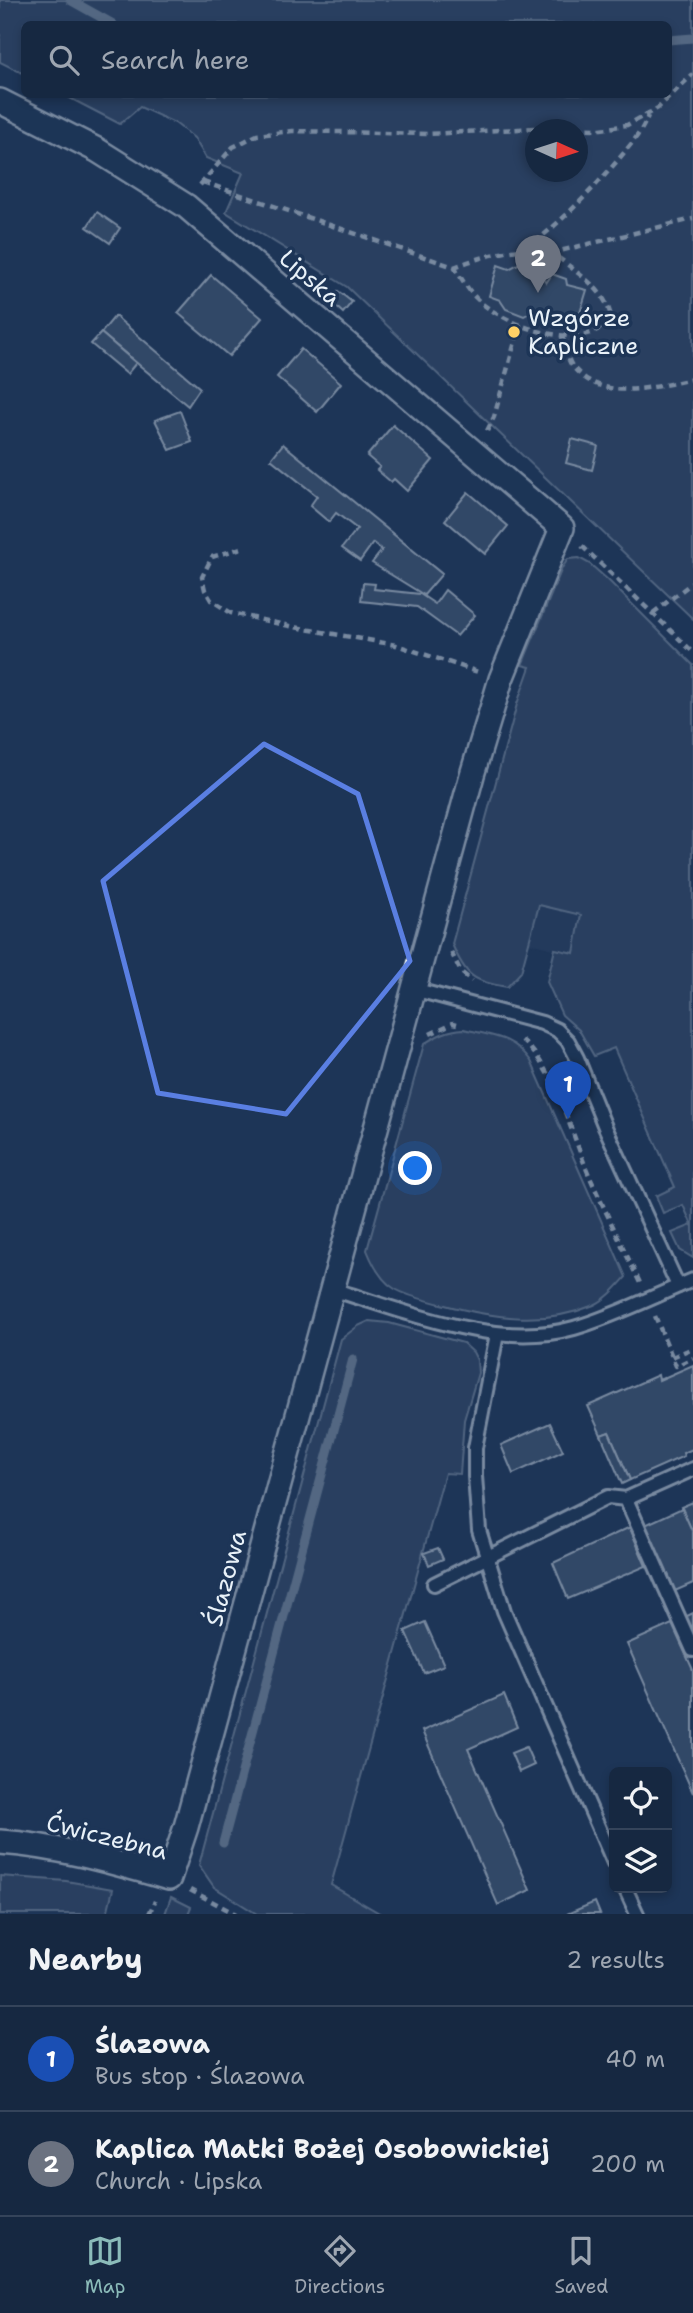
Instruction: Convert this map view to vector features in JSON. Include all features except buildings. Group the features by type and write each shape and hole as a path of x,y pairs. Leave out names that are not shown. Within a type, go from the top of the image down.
{"street":[{"name":"Lipska","path":"0,101 97,150 186,206 562,528"},
{"name":"Ślazowa","path":"169,1878 186,1827 413,989 501,679 562,528"},
{"name":"Ćwiczebna","path":"0,1842 34,1844 93,1856 169,1878"}],"lane":[{"path":"413,989 542,1023 557,1030 568,1041 678,1286"},
{"path":"331,1289 497,1334 536,1335 574,1328 693,1280"},
{"path":"497,1334 475,1448 479,1530 503,1611 609,1853"},
{"path":"433,1584 608,1497 626,1499 693,1469"},
{"path":"626,1499 693,1650"},
{"path":"627,1893 636,1914"}],"path":[{"path":"672,95 693,74"},
{"path":"550,253 598,290 608,304 611,316 596,332 562,336 520,324 497,314 476,298 454,267 203,182 233,147 257,135 292,131 429,134 536,128 601,129 627,125 648,115 669,98"},
{"path":"524,250 559,224 596,187 640,135 648,115"},
{"path":"454,267 479,258 524,250 550,253 693,219"},
{"path":"494,417 520,324"},
{"path":"562,336 571,365 592,384 611,390 649,388 693,379"},
{"path":"242,548 212,558 202,578 211,600 231,613 396,645 483,673 486,666"},
{"path":"606,567 693,652"},
{"path":"653,613 693,582"},
{"path":"449,945 461,972 478,985"},
{"path":"424,1039 433,1031 453,1023 462,1024"},
{"path":"518,1036 531,1047 549,1076 589,1174 648,1299 676,1366 693,1358"},
{"path":"672,1357 693,1348"},
{"name":"Ćwiczebna","path":"169,1878 236,1914"}],"highlighted area":[{"path":"264,744 358,794 410,961 286,1114 158,1093 103,881"}],"shaded area":[{"path":"0,0 693,0 693,619 347,287 226,212 243,173 206,158 194,138 175,123 140,107 120,124 70,98 672,98 672,21 21,21 21,72 0,62"},
{"path":"579,558 608,580 693,665 693,1258 680,1250 672,1233 692,1225 683,1205 663,1213 656,1196 675,1187 614,1048 594,1056 579,1030 562,1015 547,982 555,949 574,953 581,915 539,905 521,972 507,987 472,976 462,964 452,944 517,704 530,667 522,665 562,568 568,559"},
{"path":"539,905 581,915 574,954 529,943"},
{"path":"464,1029 509,1042 517,1046 531,1061 626,1277 594,1305 575,1312 537,1318 480,1313 400,1292 386,1282 372,1261 367,1250 424,1044 453,1030"},
{"path":"369,1321 389,1323 463,1343 477,1360 478,1373 464,1420 460,1474 445,1473 331,1885 381,1914 257,1914 214,1887 199,1865 341,1339"},
{"path":"0,1876 66,1881 113,1889 107,1914 0,1914"},
{"path":"171,1897 191,1907 188,1914 165,1914"}],"waterway":[{"path":"70,0 108,21"},
{"path":"672,40 693,38"},
{"path":"223,1843 353,1359"}],"place":[{"name":"Kaplica Matki Bożej Osobowickiej","path":"538,293"},
{"name":"Wzgórze Kapliczne","path":"514,332"},
{"name":"Ślazowa","path":"568,1119"}]}
